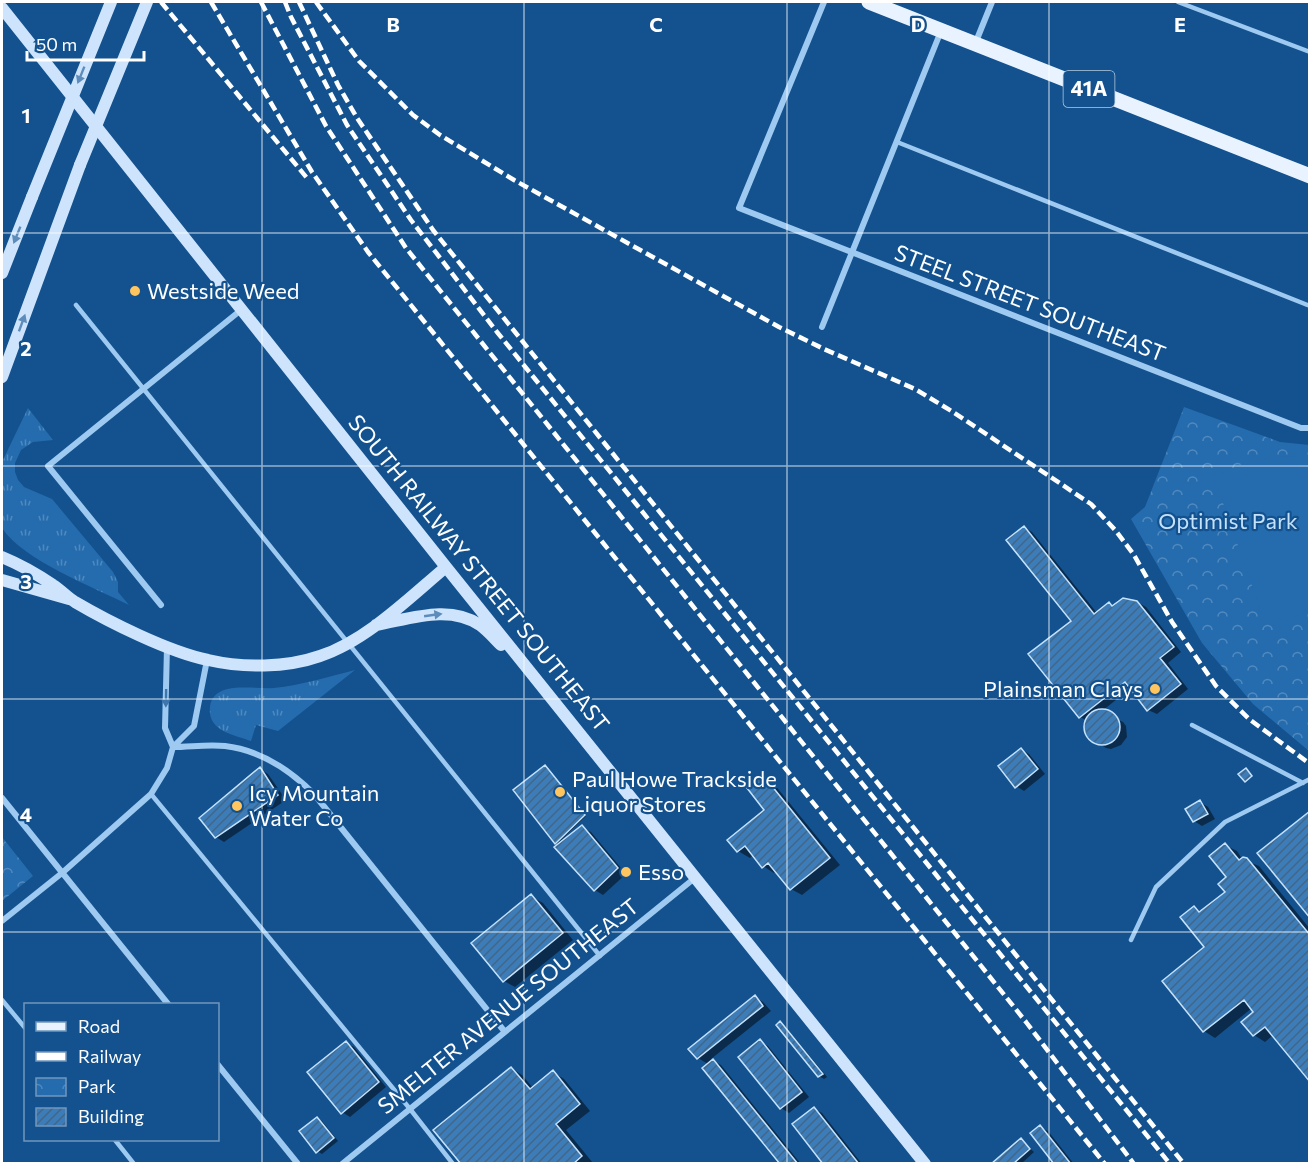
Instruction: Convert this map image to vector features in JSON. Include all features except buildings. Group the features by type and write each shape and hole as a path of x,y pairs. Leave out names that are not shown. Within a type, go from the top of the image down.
{"main road":[{"name":"41A","path":"869,2 1310,176"}],"street":[{"path":"2,273 111,2"},
{"path":"2,377 81,165 147,2"},
{"name":"STEEL STREET SOUTHEAST","path":"824,2 739,208 1301,428 1310,428"},
{"path":"975,44 992,2"},
{"name":"SOUTH RAILWAY STREET SOUTHEAST","path":"2,8 446,567 925,1164"},
{"path":"822,327 942,31"},
{"path":"161,605 48,466 241,310"},
{"path":"4,556 54,585 73,601"},
{"path":"2,580 19,587 73,601 167,646 207,660 248,666 284,663 320,656 348,642 375,625 446,567"},
{"path":"375,625 442,614 460,615 482,626 542,685"},
{"path":"167,646 165,728 173,747"},
{"path":"2,921 62,873 151,794 167,768 173,747 194,726 207,660"},
{"path":"173,747 214,745 234,748 286,769 303,782 505,1032"},
{"path":"2,798 5,805 166,1003"},
{"name":"SMELTER AVENUE SOUTHEAST","path":"342,1164 696,877"},
{"path":"219,1066 298,1164"}],"lane":[{"path":"1179,2 1310,52"},
{"path":"897,142 1310,306"},
{"path":"76,305 600,956"},
{"path":"1192,725 1303,783"},
{"path":"1131,940 1156,887 1225,822 1310,779"},
{"path":"151,794 453,1164"},
{"path":"2,1000 24,1027"},
{"path":"116,1141 135,1164"}],"green space":[{"name":"Optimist Park","path":"1184,407 1280,442 1309,445 1309,751 1253,704 1202,643 1131,519 1145,507"},
{"path":"28,408 53,440 33,442 21,450 15,463 18,480 24,487 52,499 113,572 118,582 118,592 129,605 42,562 12,540 2,528 2,462"},
{"path":"1280,456 1309,458 1309,608 1290,621 1262,614 1214,477 1244,463"},
{"path":"355,670 278,731 256,725 251,741 223,731 217,727 210,715 213,698 224,690 284,687"},
{"path":"2,837 33,876 2,901"}],"railway":[{"path":"161,2 307,178"},
{"path":"211,2 312,172 368,252 1105,1164"},
{"path":"261,2 326,126 406,248 1026,1022 1134,1164"},
{"path":"285,2 347,125 411,220 497,332 1170,1164"},
{"path":"299,2 338,85 357,118 433,230 1184,1164"},
{"path":"316,2 359,61 413,115 440,135 514,180 779,327 915,389 1091,504 1134,555 1172,622 1216,686 1249,719 1310,764"}],"place":[{"name":"Westside Weed","path":"135,291"},
{"name":"Plainsman Clays","path":"1155,689"},
{"name":"Paul Howe Trackside Liquor Stores","path":"560,792"},
{"name":"Icy Mountain Water Co","path":"237,806"},
{"name":"Esso","path":"626,872"}]}
